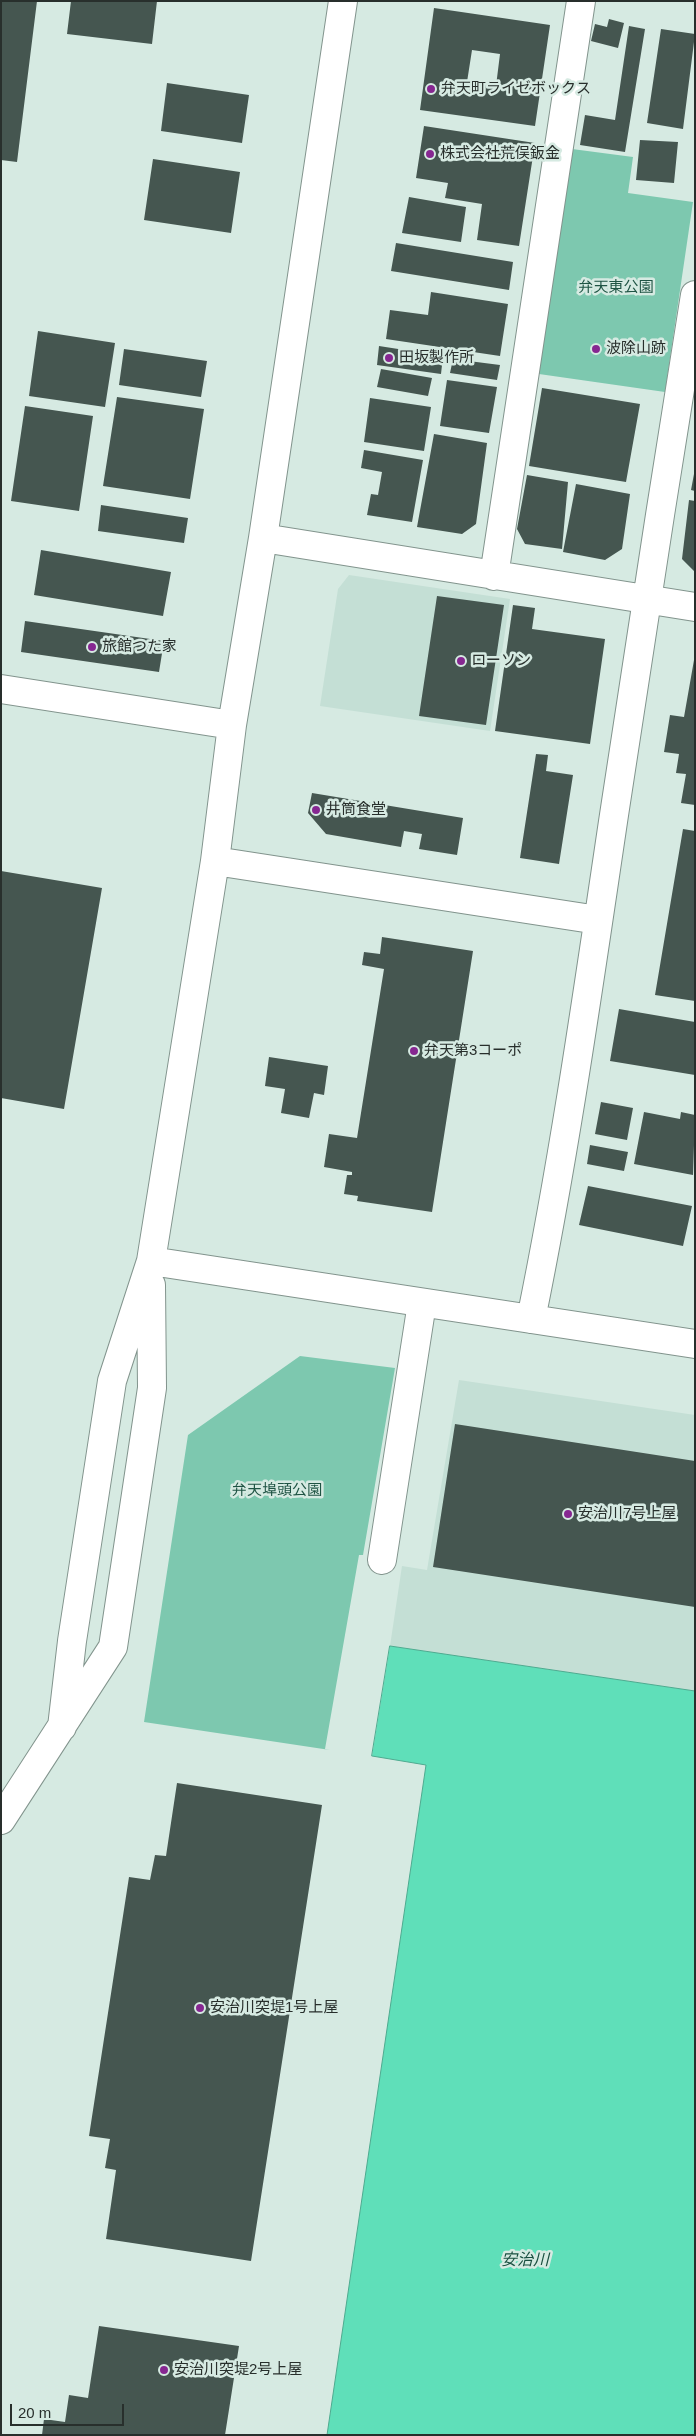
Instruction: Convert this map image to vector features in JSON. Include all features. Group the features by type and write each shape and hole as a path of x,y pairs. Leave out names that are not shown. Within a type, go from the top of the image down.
{"street":[{"path":"62,1727 72,1641 112,1381 151,1261 215,861 232,724 263,538 343,1"},
{"path":"494,576 581,1"},
{"path":"531,1319 548,1238 695,295"},
{"path":"263,538 695,607"},
{"path":"1,689 232,724"},
{"path":"215,861 598,920"},
{"path":"151,1261 695,1344"},
{"path":"1,1820 113,1647 152,1388 151,1261"},
{"path":"382,1560 422,1303"}],"shaded area":[{"path":"349,575 510,599 490,731 320,706 338,589"},
{"path":"459,1380 695,1415 695,1691 390,1646 402,1566 427,1570"}],"green space":[{"name":"弁天東公園","path":"572,149 633,157 628,193 693,202 665,392 539,374"},
{"name":"弁天埠頭公園","path":"300,1356 395,1368 363,1555 359,1555 325,1749 330,1750 144,1722 188,1435"}],"water":[{"name":"安治川","path":"390,1646 695,1691 695,2435 327,2435 426,1765 372,1756"}],"building":[{"path":"1,1 37,1 17,162 1,160"},
{"path":"71,1 157,1 152,44 67,34"},
{"path":"434,8 550,25 535,126 420,110","holes":["472,50 500,54 496,86 467,82"]},
{"path":"609,19 624,23 618,48 591,41 595,24 607,27"},
{"path":"629,26 645,29 625,152 580,145 585,115 615,120"},
{"path":"661,29 695,34 683,129 647,123"},
{"path":"167,83 249,95 242,143 161,131"},
{"path":"424,126 535,143 519,246 477,240 482,204 445,198 448,183 416,178"},
{"path":"640,140 678,142 674,183 636,180"},
{"path":"153,159 240,172 231,233 144,220"},
{"path":"409,197 466,207 461,242 402,233"},
{"path":"396,243 513,262 509,290 391,271"},
{"path":"431,292 508,304 500,356 386,339 390,310 428,315"},
{"path":"38,331 115,343 105,407 29,396"},
{"path":"379,346 443,356 441,374 377,365"},
{"path":"124,349 207,361 201,397 119,385"},
{"path":"453,359 500,365 497,380 450,373"},
{"path":"381,369 432,378 428,396 377,387"},
{"path":"447,380 497,387 489,433 440,426"},
{"path":"542,388 640,404 626,482 529,466"},
{"path":"117,397 204,409 190,499 103,486"},
{"path":"370,398 431,407 424,451 364,442"},
{"path":"25,406 93,416 79,511 11,501"},
{"path":"434,434 487,443 476,524 462,534 417,527"},
{"path":"364,450 423,460 412,522 367,515 371,494 378,495 382,472 361,468"},
{"path":"695,474 695,491 691,490"},
{"path":"527,475 568,482 562,549 525,544 517,529"},
{"path":"576,484 630,494 622,549 605,560 563,552"},
{"path":"689,500 695,501 695,572 682,559"},
{"path":"101,505 188,518 184,543 98,531"},
{"path":"41,550 171,572 163,616 34,595"},
{"name":"ローソン","path":"437,596 504,605 486,725 419,716"},
{"path":"513,605 535,608 532,629 605,639 590,744 495,731"},
{"name":"旅館つた家","path":"25,621 164,641 159,672 21,652"},
{"path":"694,660 695,805 681,803 686,774 676,773 679,754 664,752 670,715 684,717"},
{"path":"536,754 548,755 546,771 573,775 559,864 520,858"},
{"path":"312,793 463,818 457,855 419,849 422,834 404,831 401,847 326,834 308,813"},
{"path":"683,829 695,831 695,1001 655,995"},
{"path":"1,871 102,888 64,1109 1,1098"},
{"name":"弁天第3コーポ","path":"382,937 473,951 432,1212 357,1201 358,1196 344,1194 347,1175 352,1175 352,1172 324,1167 329,1134 357,1138 384,969 362,965 364,952 380,954"},
{"path":"619,1009 695,1022 695,1075 610,1061"},
{"path":"269,1057 328,1066 324,1095 314,1093 309,1118 281,1113 285,1089 265,1086"},
{"path":"601,1102 633,1108 627,1140 595,1134"},
{"path":"644,1112 680,1119 681,1112 695,1115 693,1175 634,1164"},
{"path":"590,1145 628,1152 624,1171 587,1164"},
{"path":"588,1186 692,1206 683,1246 579,1225"},
{"name":"安治川7号上屋","path":"455,1424 695,1461 695,1607 433,1567"},
{"name":"安治川突堤1号上屋","path":"177,1783 322,1805 251,2261 106,2239 116,2170 105,2168 110,2139 89,2136 129,1877 150,1880 155,1855 166,1856"},
{"name":"安治川突堤2号上屋","path":"99,2326 239,2346 225,2435 42,2435 44,2419 65,2422 69,2395 88,2398"}],"place":[{"name":"弁天町ライゼボックス","path":"431,89"},
{"name":"株式会社荒俣鈑金","path":"430,154"},
{"name":"波除山跡","path":"596,349"},
{"name":"田坂製作所","path":"389,358"},
{"name":"旅館つた家","path":"92,647"},
{"name":"ローソン","path":"461,661"},
{"name":"井筒食堂","path":"316,810"},
{"name":"弁天第3コーポ","path":"414,1051"},
{"name":"安治川7号上屋","path":"568,1514"},
{"name":"安治川突堤1号上屋","path":"200,2008"},
{"name":"安治川突堤2号上屋","path":"164,2370"}]}
